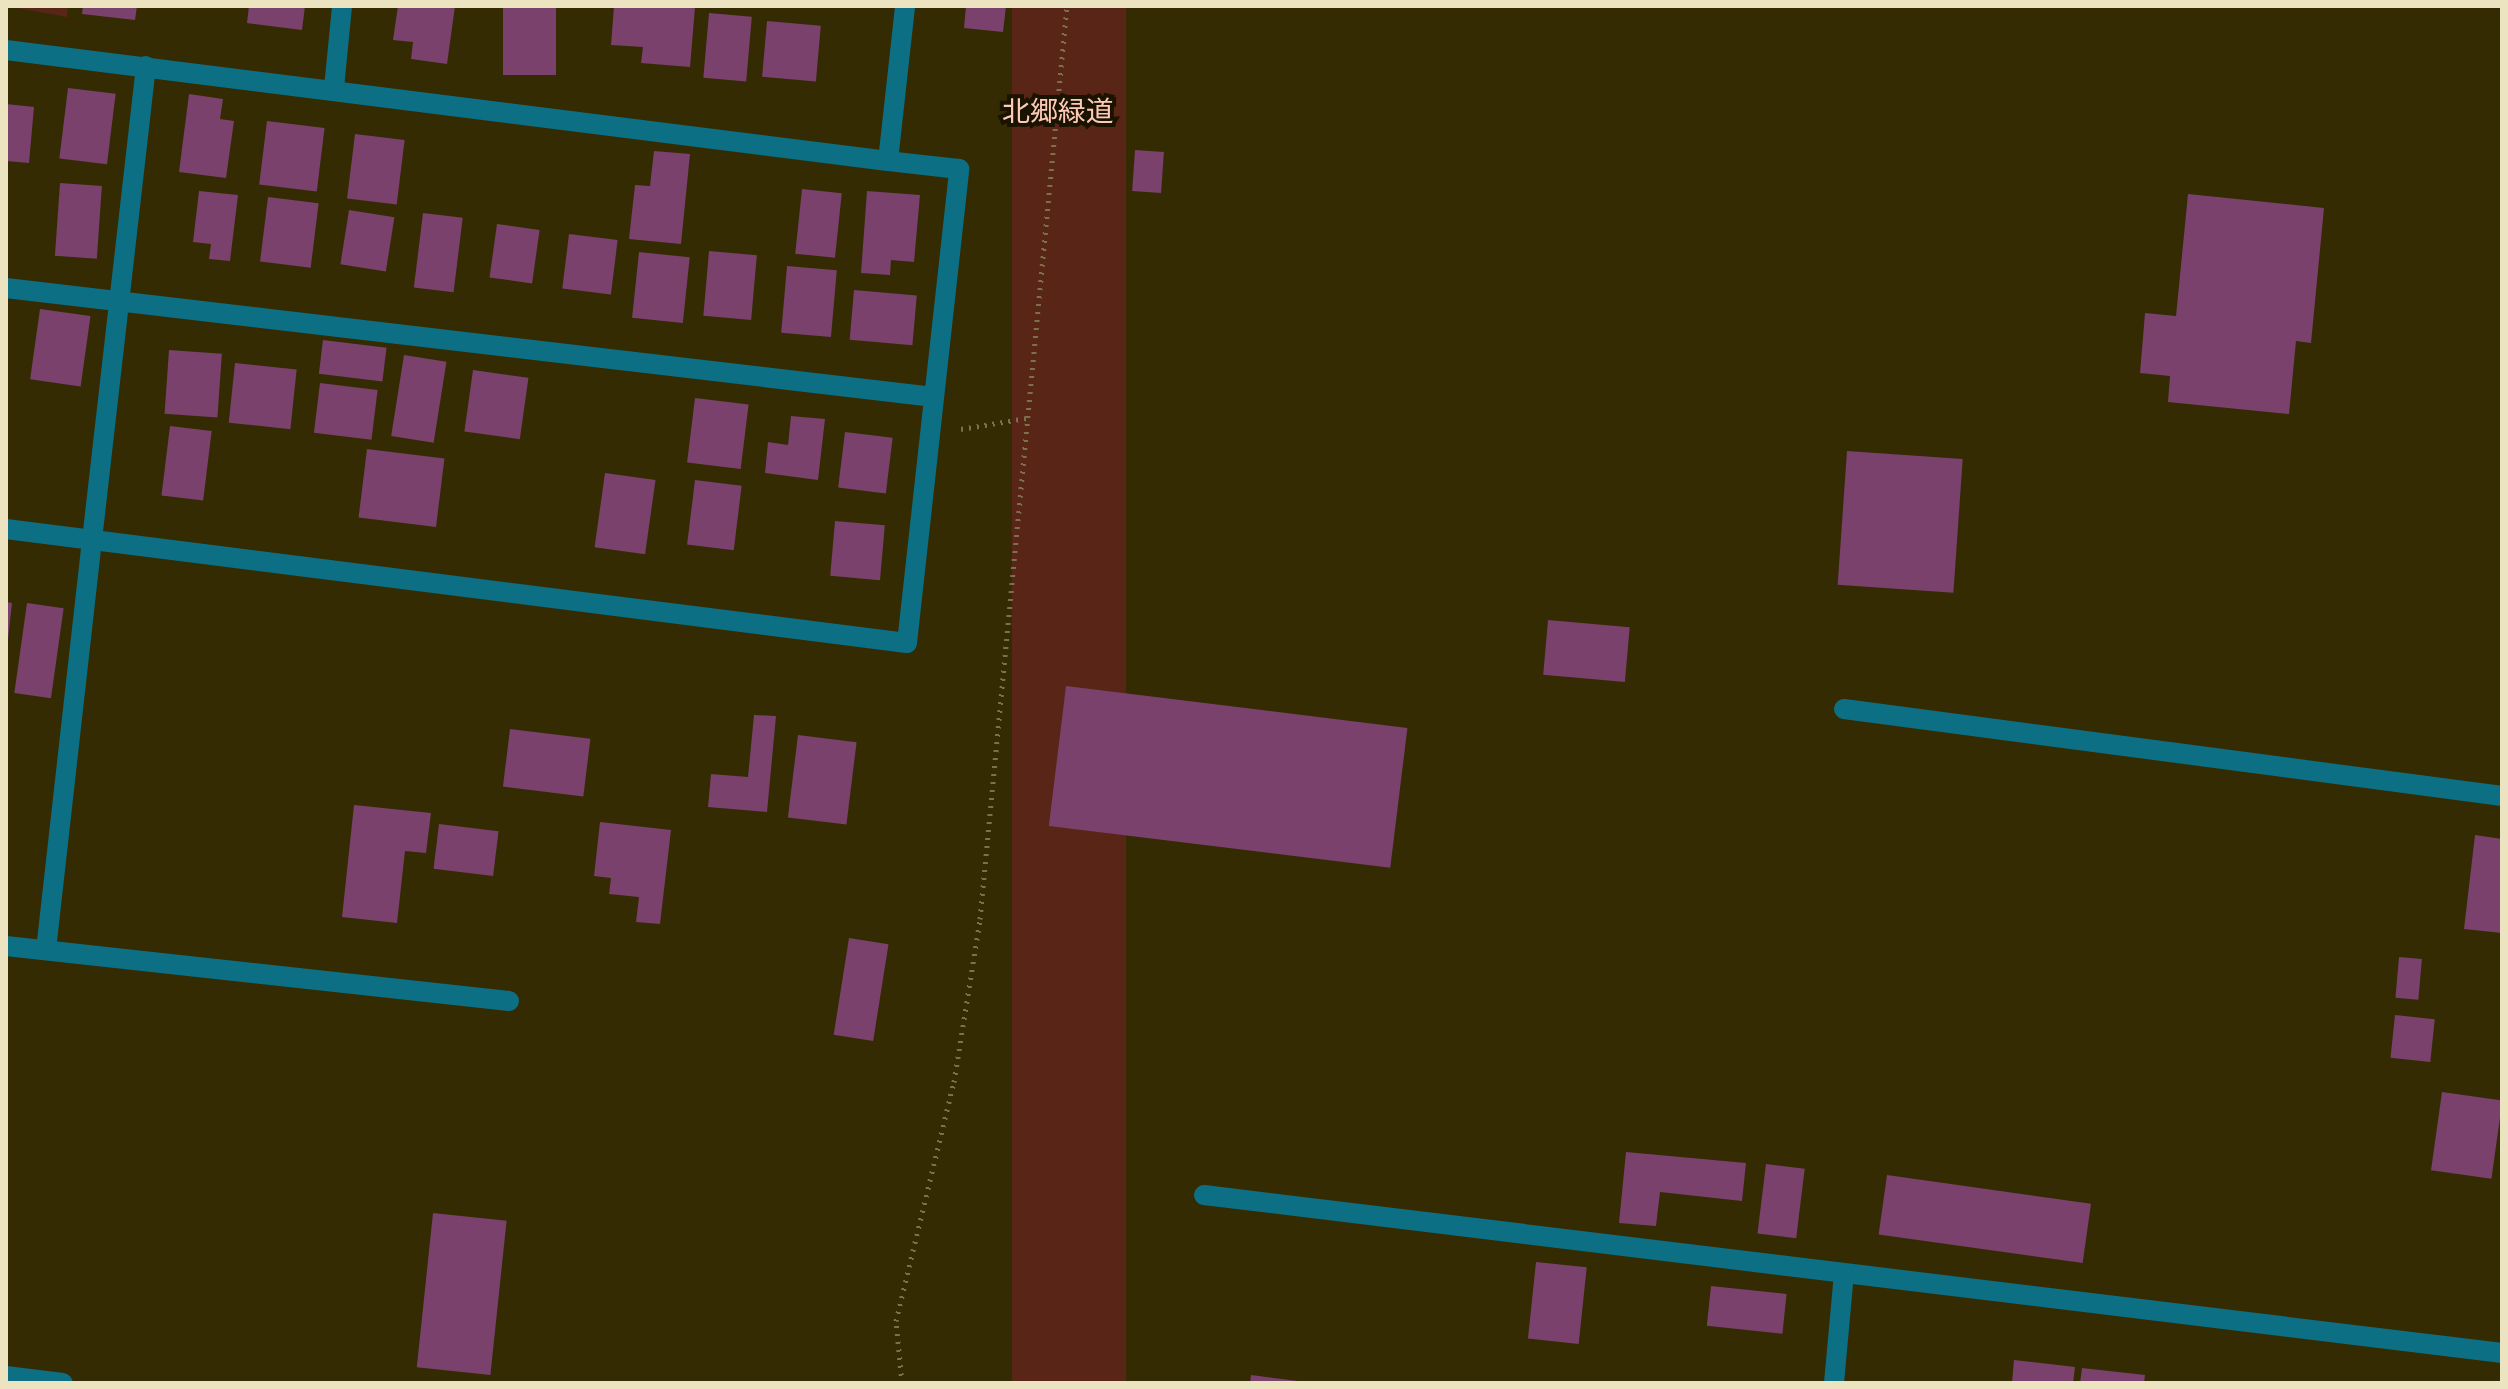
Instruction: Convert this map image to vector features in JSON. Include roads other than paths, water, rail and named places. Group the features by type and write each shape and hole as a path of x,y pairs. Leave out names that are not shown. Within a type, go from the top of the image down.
{"street":[{"path":"334,88 342,6"},
{"path":"888,161 905,6"},
{"path":"6,50 334,88 959,169 907,643 6,529"},
{"path":"46,950 146,66"},
{"path":"6,288 934,397"},
{"path":"1844,709 2502,796"},
{"path":"6,946 509,1001"},
{"path":"1204,1195 2502,1353"},
{"path":"1834,1383 1844,1273"},
{"path":"6,1376 63,1383"}],"park label":[{"name":"北郷緑道","path":"1058,110"}]}
